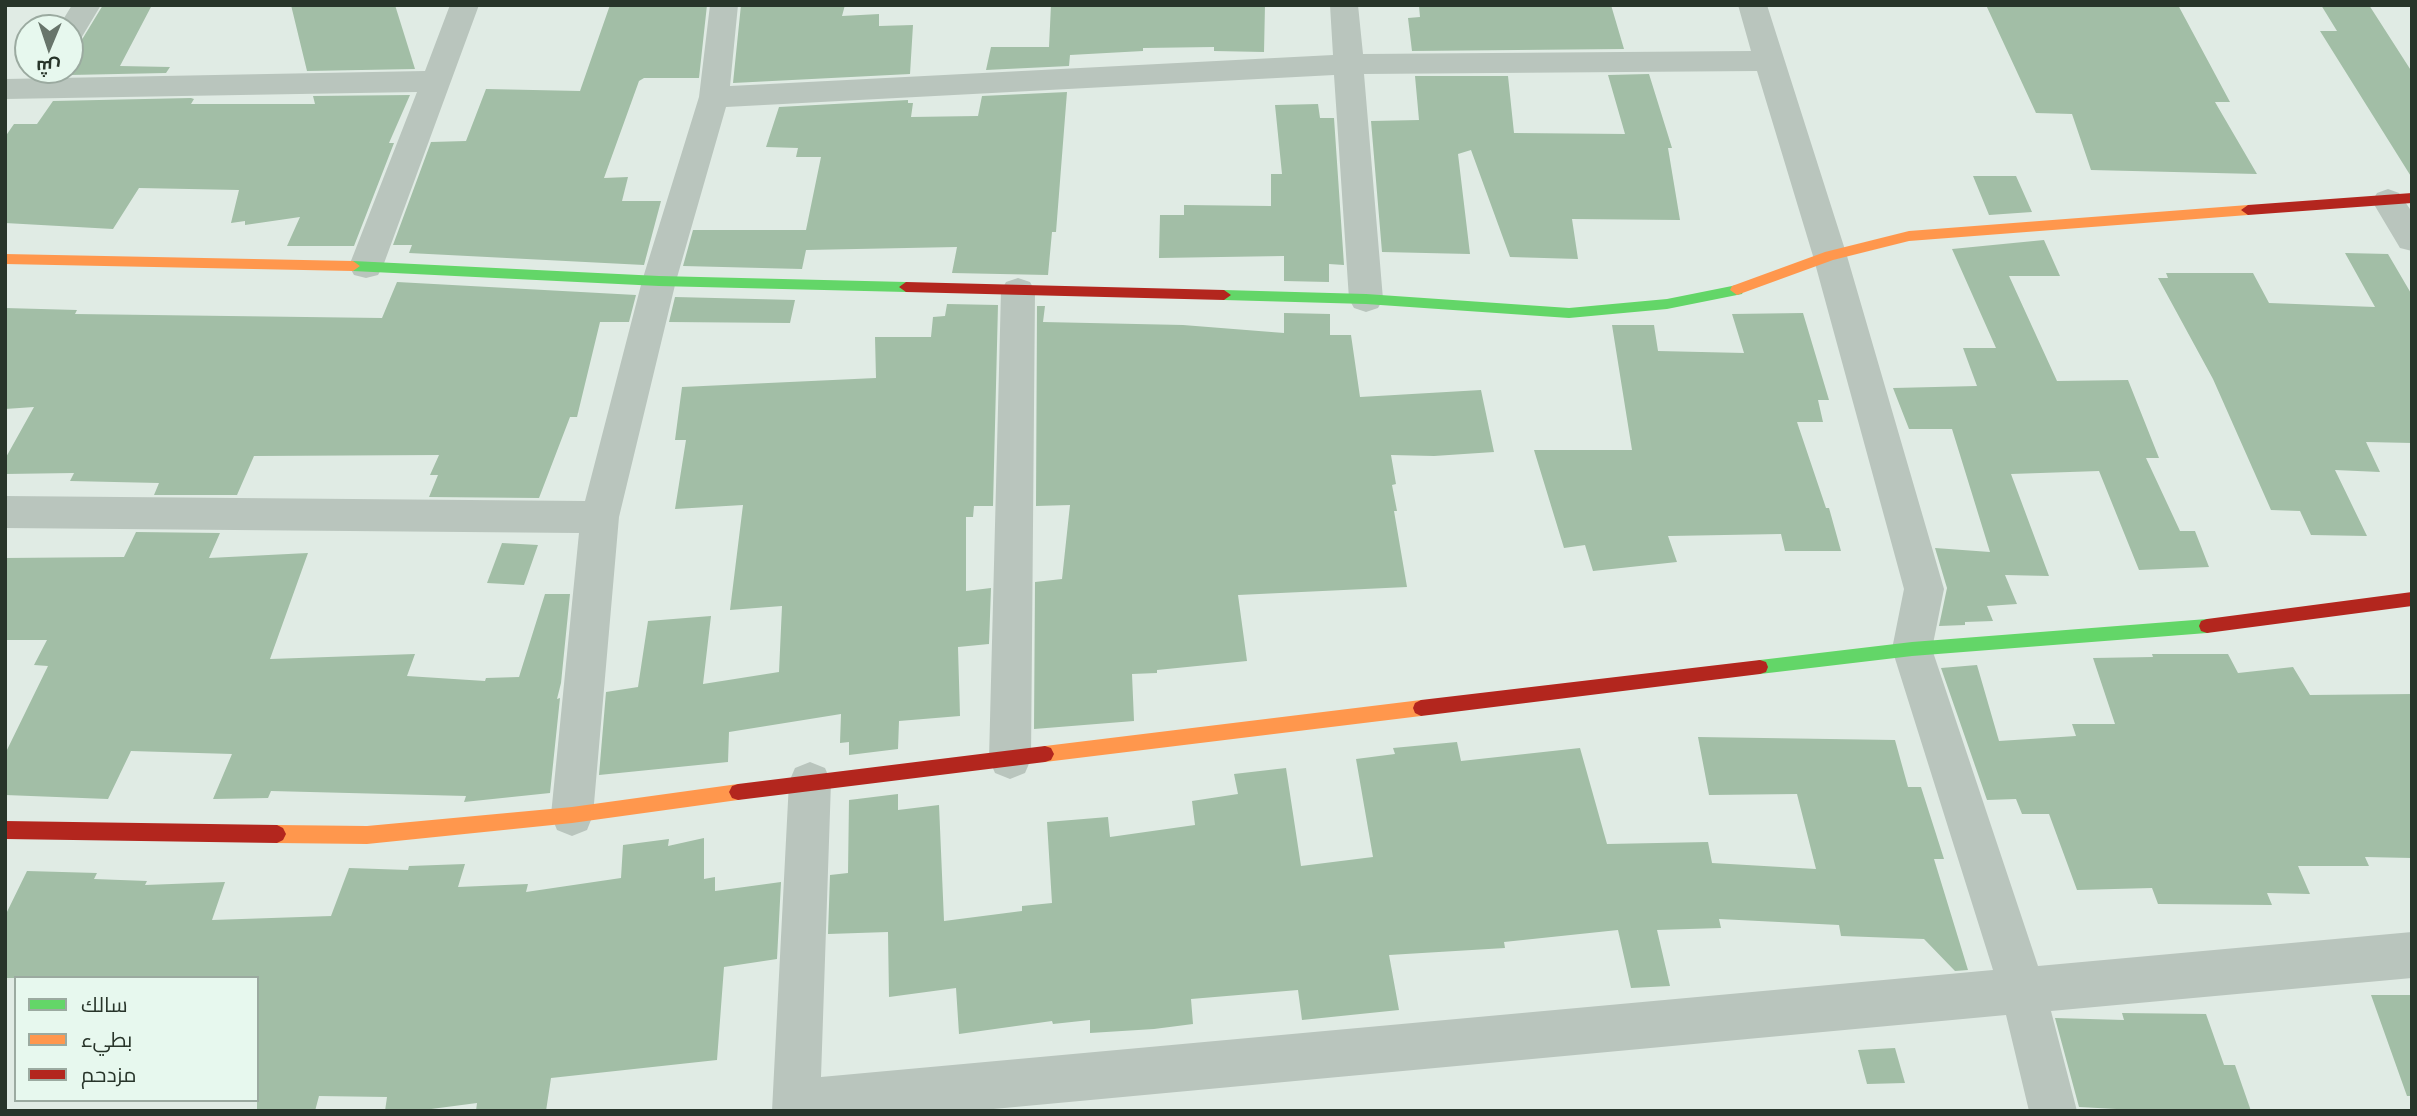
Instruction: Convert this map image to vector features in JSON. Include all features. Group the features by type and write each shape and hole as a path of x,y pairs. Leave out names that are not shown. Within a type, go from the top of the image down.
{"street":[{"path":"366,266 465,5"},
{"path":"572,815 600,517 659,281 714,97 724,5"},
{"path":"1344,5 1366,299"},
{"path":"1752,5 1830,256 1924,589 1912,649 2023,991 2053,1111"},
{"path":"714,97 1348,64 1768,61"},
{"path":"84,79 437,81"},
{"path":"5,89 24,84"},
{"path":"5,259 366,266 659,281 1366,299 1569,313 1667,304 1730,293 1830,256 1909,236 2400,200 2412,239"},
{"path":"1010,759 1018,291"},
{"path":"5,512 600,517"},
{"path":"5,830 367,835 572,815 810,782 1912,649 2166,632 2412,599"},
{"path":"810,782 796,1107 2412,955"}],"building":[{"path":"103,5 152,5 120,66 170,67 166,73 84,75 84,36"},
{"path":"291,5 395,5 415,69 307,71"},
{"path":"610,5 707,5 699,78 644,78 639,81 604,178 628,177 622,201 661,201 644,265 409,253 412,245 393,245 431,142 466,141 486,89 580,91"},
{"path":"741,5 845,5 842,16 879,14 879,26 913,25 910,74 733,83"},
{"path":"1051,5 1265,5 1264,52 1214,51 1214,47 1143,48 1143,51 1070,55 1069,66 986,70 991,47 1049,47"},
{"path":"1611,5 1624,49 1412,51 1408,18 1420,17 1419,6"},
{"path":"1986,5 2178,5 2230,102 2215,102 2257,174 2091,170 2072,114 2036,113"},
{"path":"2321,5 2369,5 2412,72 2412,178 2320,31 2337,31"},
{"path":"1649,74 1672,148 1668,148 1680,220 1572,219 1578,259 1510,257 1471,150 1458,154 1470,254 1382,252 1371,121 1419,120 1415,76 1508,76 1514,133 1625,134 1608,75"},
{"path":"1067,92 1056,232 1052,232 1048,275 952,273 957,247 806,250 802,269 683,266 693,230 806,230 821,157 796,157 798,148 766,147 779,107 908,100 908,103 913,103 911,117 978,116 982,96"},
{"path":"410,95 389,143 394,143 354,246 287,246 300,217 245,225 245,221 231,223 239,190 139,188 113,229 5,223 5,137 14,124 37,124 53,101 191,98 194,99 191,104 315,104 313,96"},
{"path":"1318,104 1320,118 1334,118 1344,265 1329,264 1329,282 1284,281 1284,256 1159,258 1160,215 1184,215 1184,205 1271,206 1271,174 1282,174 1275,105"},
{"path":"1973,176 2016,176 2032,212 1989,215"},
{"path":"2044,240 2060,276 2009,276 2057,381 2128,380 2159,458 2146,458 2180,531 2195,531 2209,567 2139,570 2099,471 2011,474 2049,576 2005,575 2017,604 1987,606 1993,621 1939,626 1947,588 1935,548 1990,552 1952,429 1909,429 1893,388 1977,386 1963,348 1996,348 1952,249"},
{"path":"2345,253 2388,254 2412,295 2412,443 2366,442 2380,472 2335,470 2367,536 2311,535 2300,511 2271,510 2213,379 2158,278 2168,278 2166,273 2253,273 2269,303 2375,307"},
{"path":"397,282 636,295 629,322 600,322 577,417 570,417 539,498 429,497 438,475 430,475 439,455 254,456 237,495 154,495 159,483 70,481 74,473 5,474 5,459 34,407 5,409 5,308 77,310 75,314 382,318"},
{"path":"675,297 795,300 790,323 669,322"},
{"path":"947,304 998,305 993,506 974,506 973,517 966,517 966,591 991,588 989,644 958,647 960,716 899,721 898,749 849,755 849,742 840,743 841,714 729,732 728,762 599,775 606,692 638,687 648,621 711,616 703,684 779,672 782,606 730,610 743,505 675,509 686,440 675,440 682,387 876,378 875,337 931,337 933,317 945,316"},
{"path":"1037,306 1045,306 1043,322 1183,325 1284,333 1284,313 1330,314 1330,335 1351,335 1360,397 1481,390 1494,452 1434,456 1391,455 1396,484 1392,485 1397,511 1394,511 1407,587 1238,595 1247,661 1132,674 1134,721 1034,729 1035,582 1062,579 1070,505 1036,506"},
{"path":"1803,313 1829,400 1818,400 1823,422 1797,422 1826,508 1829,508 1841,551 1785,551 1781,534 1668,536 1677,562 1593,571 1585,545 1564,548 1534,450 1632,450 1612,325 1654,325 1658,351 1744,353 1732,314"},
{"path":"136,532 220,533 209,558 308,553 270,659 415,654 407,676 485,681 486,678 519,677 545,594 570,594 557,699 560,698 550,793 464,802 466,796 271,791 268,798 213,799 232,754 131,751 108,799 5,795 5,754 48,666 34,665 47,640 5,640 5,558 124,557"},
{"path":"502,543 538,545 524,585 487,583"},
{"path":"2152,654 2228,654 2238,673 2293,667 2310,695 2412,694 2412,858 2365,857 2369,866 2298,866 2310,894 2267,893 2272,905 2158,904 2152,888 2077,890 2049,814 2022,814 2016,799 1987,800 1941,668 1977,665 1999,741 2076,736 2072,724 2115,724 2093,658 2153,657"},
{"path":"1698,737 1895,740 1908,787 1921,787 1944,859 1934,859 1968,970 1955,971 1924,939 1841,936 1839,925 1719,919 1721,928 1657,930 1670,986 1631,988 1618,930 1504,942 1505,948 1389,955 1399,1010 1302,1020 1298,990 1191,999 1193,1024 1090,1033 1090,1020 1053,1024 1052,1021 959,1034 956,988 889,997 888,932 828,934 830,875 848,873 849,800 898,794 898,810 939,805 944,921 1022,911 1022,906 1052,903 1047,822 1108,817 1110,837 1195,825 1192,801 1238,794 1234,774 1286,768 1301,866 1373,857 1356,759 1395,754 1393,748 1457,742 1461,761 1580,748 1607,844 1708,842 1712,863 1816,869 1797,794 1709,795"},
{"path":"704,838 704,879 715,877 715,891 781,882 777,959 724,967 717,1060 551,1078 546,1111 476,1111 477,1103 416,1111 385,1111 387,1097 319,1096 315,1111 257,1111 259,976 5,978 5,916 27,871 97,873 94,879 147,881 145,885 225,882 212,920 331,916 349,868 408,870 409,866 465,864 458,887 528,884 526,892 621,878 623,845 669,839 668,846"},
{"path":"2371,995 2412,995 2412,1096 2407,1096"},
{"path":"2122,1013 2206,1014 2224,1065 2235,1065 2251,1111 2154,1111 2079,1107 2055,1018 2124,1020"},
{"path":"1895,1048 1905,1083 1867,1084 1858,1050"}],"traffic: fast":[{"path":"353,266 659,281 906,287"},
{"path":"1224,295 1366,299 1569,313 1667,304 1737,290"},
{"path":"1760,667 1912,649 2207,626"}],"traffic: slow":[{"path":"1737,290 1830,256 1909,236 2248,210"},
{"path":"5,259 353,266"},
{"path":"1045,754 1421,708"},
{"path":"277,834 367,835 572,815 738,792"}],"traffic: jam":[{"path":"2248,210 2412,198"},
{"path":"906,287 1224,295"},
{"path":"2207,626 2412,599"},
{"path":"1421,708 1760,667"},
{"path":"738,792 1045,754"},
{"path":"5,830 277,834"}]}
